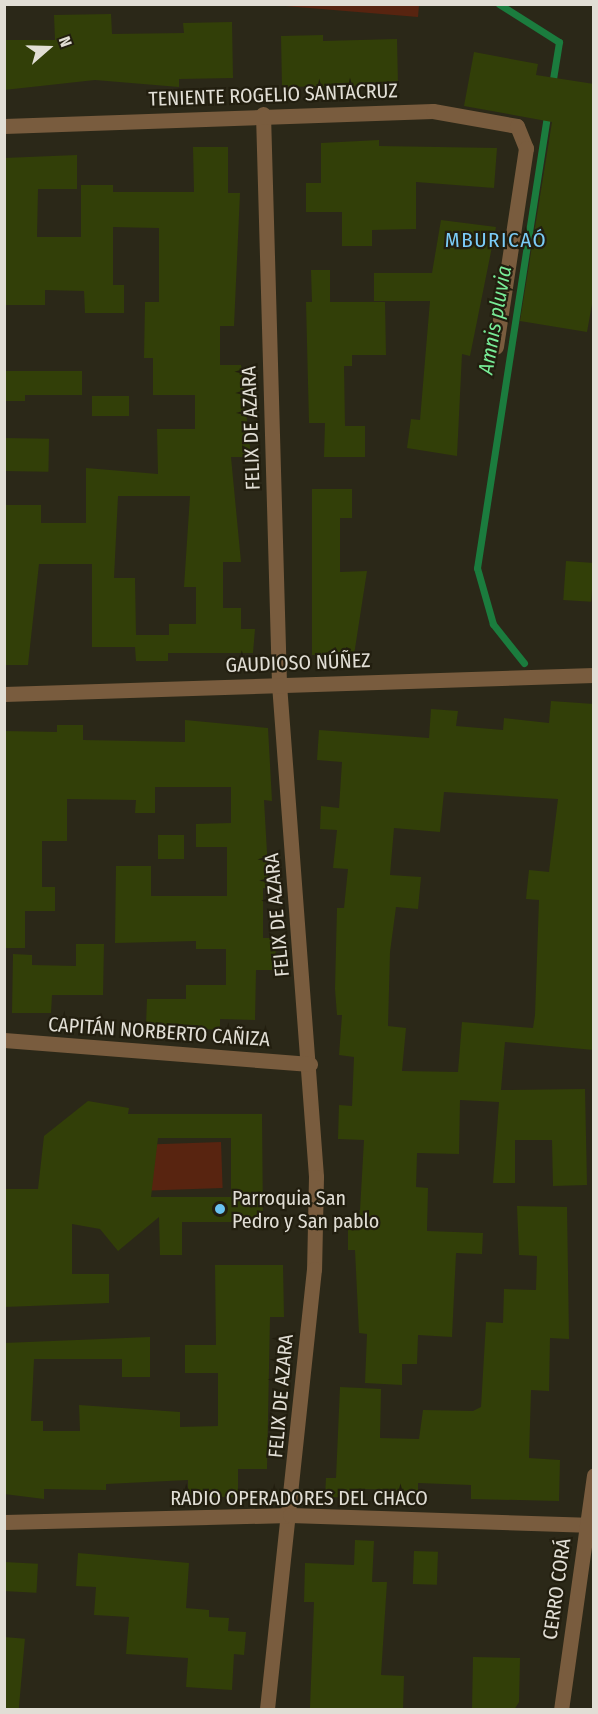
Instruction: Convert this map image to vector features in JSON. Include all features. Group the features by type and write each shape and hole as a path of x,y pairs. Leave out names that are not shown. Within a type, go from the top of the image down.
{"street":[{"name":"TENIENTE ROGELIO SANTACRUZ","path":"4,126 263,114 434,111 517,126 526,148 496,347"},
{"name":"FELIX DE AZARA","path":"263,114 279,684 310,1064 314,1269 290,1515 267,1710"},
{"name":"GAUDIOSO NÚÑEZ","path":"4,694 594,675"},
{"name":"CAPITÁN NORBERTO CAÑIZA","path":"4,1040 310,1064"},
{"name":"CERRO CORÁ","path":"561,1710 590,1525 594,1475"},
{"name":"RADIO OPERADORES DEL CHACO","path":"4,1522 290,1515 590,1525"}],"shaded area":[{"path":"273,5 419,5 418,17"},
{"path":"221,1142 223,1188 151,1190 149,1145"}],"building":[{"path":"111,14 112,34 184,33 183,23 232,22 233,78 179,79 179,87 95,80 4,90 4,40 55,40 54,15"},
{"path":"323,35 323,41 397,39 398,85 282,87 281,36"},
{"path":"474,52 538,64 536,75 594,84 594,293 587,332 520,321 552,122 464,106"},
{"path":"379,140 379,146 497,148 494,188 416,182 416,229 372,230 372,246 342,246 342,212 306,212 306,183 321,183 321,143"},
{"path":"193,147 228,147 228,193 240,193 234,326 220,326 220,365 241,365 251,457 231,457 241,562 223,562 223,608 241,608 241,629 255,629 253,653 168,653 168,661 136,661 135,647 92,647 92,564 39,564 28,665 4,665 4,505 41,505 41,523 86,523 86,468 158,474 157,429 195,429 195,395 153,395 153,358 144,358 145,302 159,302 159,228 113,227 113,285 124,285 124,313 85,313 84,291 45,290 45,305 4,305 4,158 77,155 77,189 38,189 37,237 81,237 81,185 113,185 113,192 194,192","holes":["118,496 190,496 184,587 196,587 196,624 169,624 169,635 136,635 135,578 114,578"]},
{"path":"441,220 496,227 470,356 462,354 457,456 407,448 411,419 420,420 430,301 374,301 374,273 432,273"},
{"path":"311,270 330,270 330,302 385,302 386,355 352,355 352,366 344,366 345,426 365,426 365,457 324,457 325,423 309,423 306,302 312,302"},
{"path":"4,371 82,371 82,395 25,395 25,401 4,401"},
{"path":"92,396 129,396 129,416 92,416"},
{"path":"4,438 49,439 48,472 4,471"},
{"path":"312,489 352,489 352,518 340,518 340,572 367,571 354,655 312,655"},
{"path":"566,561 594,563 591,602 563,600"},
{"path":"551,701 594,704 594,1050 505,1042 501,1090 585,1089 587,1185 553,1186 552,1140 515,1140 515,1183 493,1183 499,1102 460,1100 459,1154 417,1153 416,1187 428,1188 427,1231 483,1233 482,1254 456,1253 452,1337 418,1335 417,1364 402,1364 402,1385 365,1383 367,1334 359,1333 355,1250 348,1250 348,1228 359,1228 364,1140 338,1139 339,1105 352,1106 354,1057 339,1055 342,1015 337,1015 335,989 337,908 344,908 348,869 333,868 337,830 320,829 321,806 339,808 342,762 317,760 319,730 429,738 431,709 458,711 456,726 503,730 504,718 549,723","holes":["444,792 558,799 549,872 529,870 526,899 539,900 533,1028 462,1022 458,1072 402,1071 406,1028 388,1026 390,952 396,907 418,909 421,877 390,875 394,828 440,832"]},
{"path":"185,720 268,728 272,801 264,800 269,888 263,888 263,938 276,938 275,970 256,970 255,1020 220,1019 220,1030 146,1025 147,999 186,999 186,985 226,985 226,949 196,949 196,941 115,943 116,866 151,866 151,896 227,896 227,847 196,847 196,824 231,823 231,787 155,787 155,813 135,813 136,800 67,799 67,841 42,841 42,887 55,887 55,911 25,911 25,948 4,948 4,731 57,732 57,725 83,725 83,740 185,742"},
{"path":"158,835 184,835 184,859 158,859"},
{"path":"76,944 104,944 103,995 52,995 51,1013 12,1013 13,954 32,955 32,965 76,966"},
{"path":"88,1101 129,1108 128,1114 262,1114 263,1222 182,1222 182,1255 160,1255 159,1217 118,1251 100,1229 72,1224 72,1274 109,1274 109,1303 4,1307 4,1189 38,1189 44,1136","holes":["158,1138 231,1138 231,1197 151,1197"]},
{"path":"517,1206 567,1207 569,1339 550,1338 549,1391 531,1390 529,1458 560,1460 559,1501 471,1499 471,1485 418,1483 418,1491 364,1489 363,1498 325,1497 326,1478 336,1478 340,1387 381,1389 380,1438 419,1439 423,1410 473,1411 481,1407 486,1322 503,1323 504,1289 536,1290 537,1256 519,1255"},
{"path":"215,1265 283,1265 284,1317 270,1317 267,1469 238,1469 238,1497 188,1497 188,1480 106,1484 106,1490 44,1489 44,1499 4,1494 4,1343 150,1337 150,1377 122,1377 122,1359 34,1359 31,1421 43,1421 43,1431 80,1431 79,1405 180,1412 180,1427 218,1426 218,1373 185,1373 185,1345 216,1345"},
{"path":"355,1540 374,1541 372,1582 387,1582 381,1675 404,1676 403,1710 310,1708 314,1602 304,1602 305,1563 354,1565"},
{"path":"414,1551 438,1552 437,1585 413,1584"},
{"path":"78,1553 189,1563 186,1608 209,1610 209,1617 229,1618 228,1631 246,1632 244,1655 234,1654 232,1690 186,1687 188,1658 126,1654 129,1617 94,1615 96,1587 76,1586"},
{"path":"4,1562 38,1564 36,1593 4,1591"},
{"path":"4,1637 25,1639 19,1710 4,1709"},
{"path":"473,1657 520,1658 519,1702 514,1710 472,1710"}],"waterway":[{"name":"Amnis pluvia","path":"499,4 559,42 552,85"},
{"name":"Amnis pluvia","path":"524,663 493,624 477,568 547,114"}],"place":[{"name":"Parroquia San Pedro y San pablo","path":"220,1209"}],"district":[{"name":"MBURICAÓ","path":"496,240"}]}
